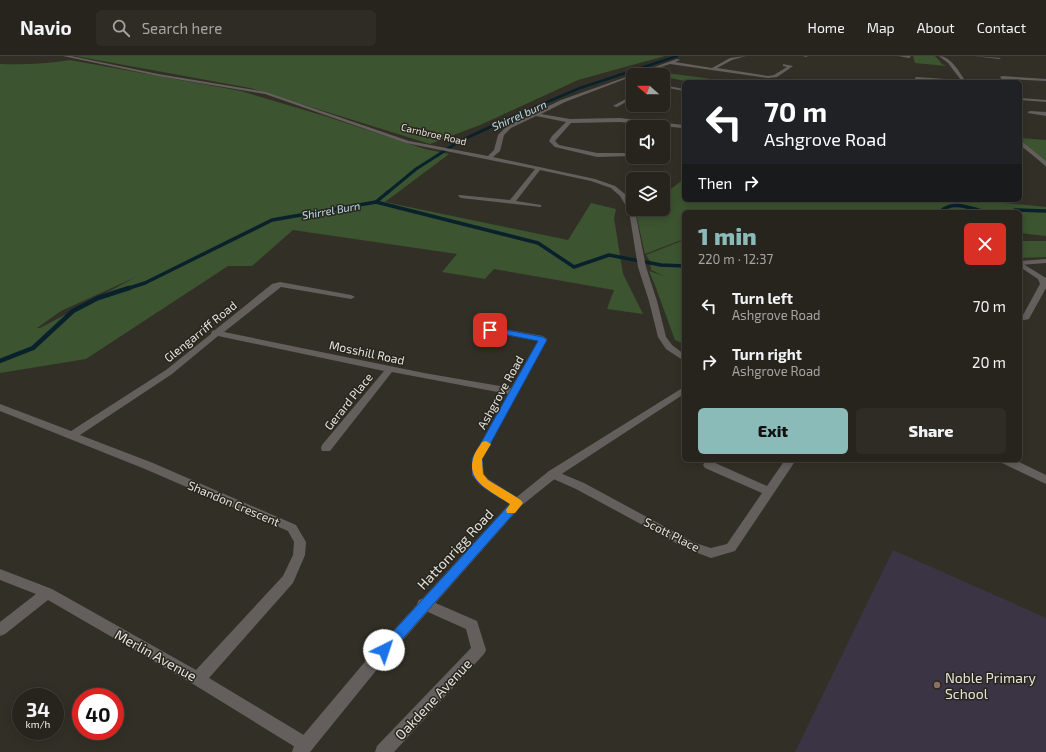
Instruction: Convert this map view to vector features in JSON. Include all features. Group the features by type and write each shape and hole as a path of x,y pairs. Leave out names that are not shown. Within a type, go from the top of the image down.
{"street":[{"name":"Carnbroe Road","path":"65,56 150,74 266,93 408,142 490,157 603,183 613,187 623,195 632,211 642,267 653,301 662,337 669,347 682,357"},
{"path":"713,69 731,59 744,56"},
{"path":"900,56 909,57"},
{"path":"941,56 949,62 962,80"},
{"path":"976,56 999,58"},
{"path":"654,68 678,60"},
{"path":"672,62 772,77 791,66 784,65"},
{"path":"912,72 915,80"},
{"path":"1040,74 1046,74"},
{"path":"1005,80 1002,77 1046,80"},
{"path":"490,157 497,151 501,135 505,129 563,101 626,78"},
{"path":"620,80 626,81"},
{"path":"670,87 682,90"},
{"path":"1022,99 1046,101"},
{"path":"615,106 626,100"},
{"path":"1030,112 1046,114"},
{"path":"535,114 570,121 620,120 682,126"},
{"path":"570,121 554,137 553,143 569,149 597,155 626,154"},
{"path":"1022,144 1046,164"},
{"path":"512,202 539,168"},
{"path":"461,196 539,206"},
{"path":"1022,264 1046,261"},
{"path":"1022,265 1042,278 1044,284 1026,317 1022,318"},
{"name":"Glengarriff Road","path":"72,435 169,372 215,333 275,286 280,284 351,297"},
{"name":"Ashgrove Road","path":"477,327 543,340 477,459 478,475 484,482 517,503"},
{"name":"Mosshill Road","path":"215,333 390,369 514,392"},
{"name":"Gerard Place","path":"326,448 390,369"},
{"name":"Hattonrigg Road","path":"303,748 424,604 517,503 553,474 682,391"},
{"name":"Shandon Crescent","path":"0,407 149,466 292,528 300,542 299,555 288,579 198,678"},
{"name":"Scott Place","path":"553,474 580,486 691,546 710,553 730,548 790,462"},
{"path":"1010,462 1046,480"},
{"path":"709,465 770,492"},
{"name":"Merlin Avenue","path":"0,574 47,593 198,678 303,748"},
{"path":"0,630 47,593"},
{"name":"Oakdene Avenue","path":"383,752 479,650 472,625 424,604"}],"shaded area":[{"name":"Noble Primary School","path":"893,550 1046,618 1046,752 795,752"}],"green space":[{"path":"75,56 665,56 578,80 480,125 430,144 250,88"},
{"path":"913,56 935,56 942,64 946,66 915,63"},
{"path":"70,60 241,91 328,117 425,149 449,154 385,202 568,240 591,203 616,209 614,218 623,274 643,314 607,309 614,290 494,269 485,279 442,272 457,254 293,230 252,266 228,266 86,359 0,373 0,64 35,64","holes":["136,277 40,328 37,328 61,311"]},
{"path":"670,73 720,80 682,80 670,78"},
{"path":"1022,138 1046,140 1046,167 1022,145"},
{"path":"682,181 682,202 999,202 1046,207 1046,236 1022,233 1022,210 682,210 682,240 645,254 637,216 670,216 670,190"},
{"path":"682,241 682,343 675,340 649,271 664,276 651,270 650,261 646,255"},
{"path":"1022,241 1046,241 1046,257 1022,258"}],"waterway":[{"name":"Shirrel burn","path":"512,117 580,88 677,56"},
{"name":"Shirrel burn","path":"387,193 416,169 460,141 514,116"},
{"name":"Shirrel burn","path":"376,202 388,192"},
{"name":"Shirrel Burn","path":"126,289 145,283 272,220 376,202"},
{"name":"Shirrel Burn","path":"376,202 538,243 574,267 609,255 661,265 682,266"},
{"name":"Shirrel Burn","path":"942,210 956,205 979,210"},
{"name":"Shirrel Burn","path":"1022,210 1046,211"},
{"name":"Shirrel Burn","path":"0,361 33,348 73,311 98,298 129,288"}],"slow traffic":[{"path":"486,444 477,459 478,475 484,482 495,490 517,503 511,510"}],"place":[{"name":"Noble Primary School","path":"937,685"}],"route":[{"path":"384,650 517,503 484,482 478,475 477,459 543,340 490,330"}]}
